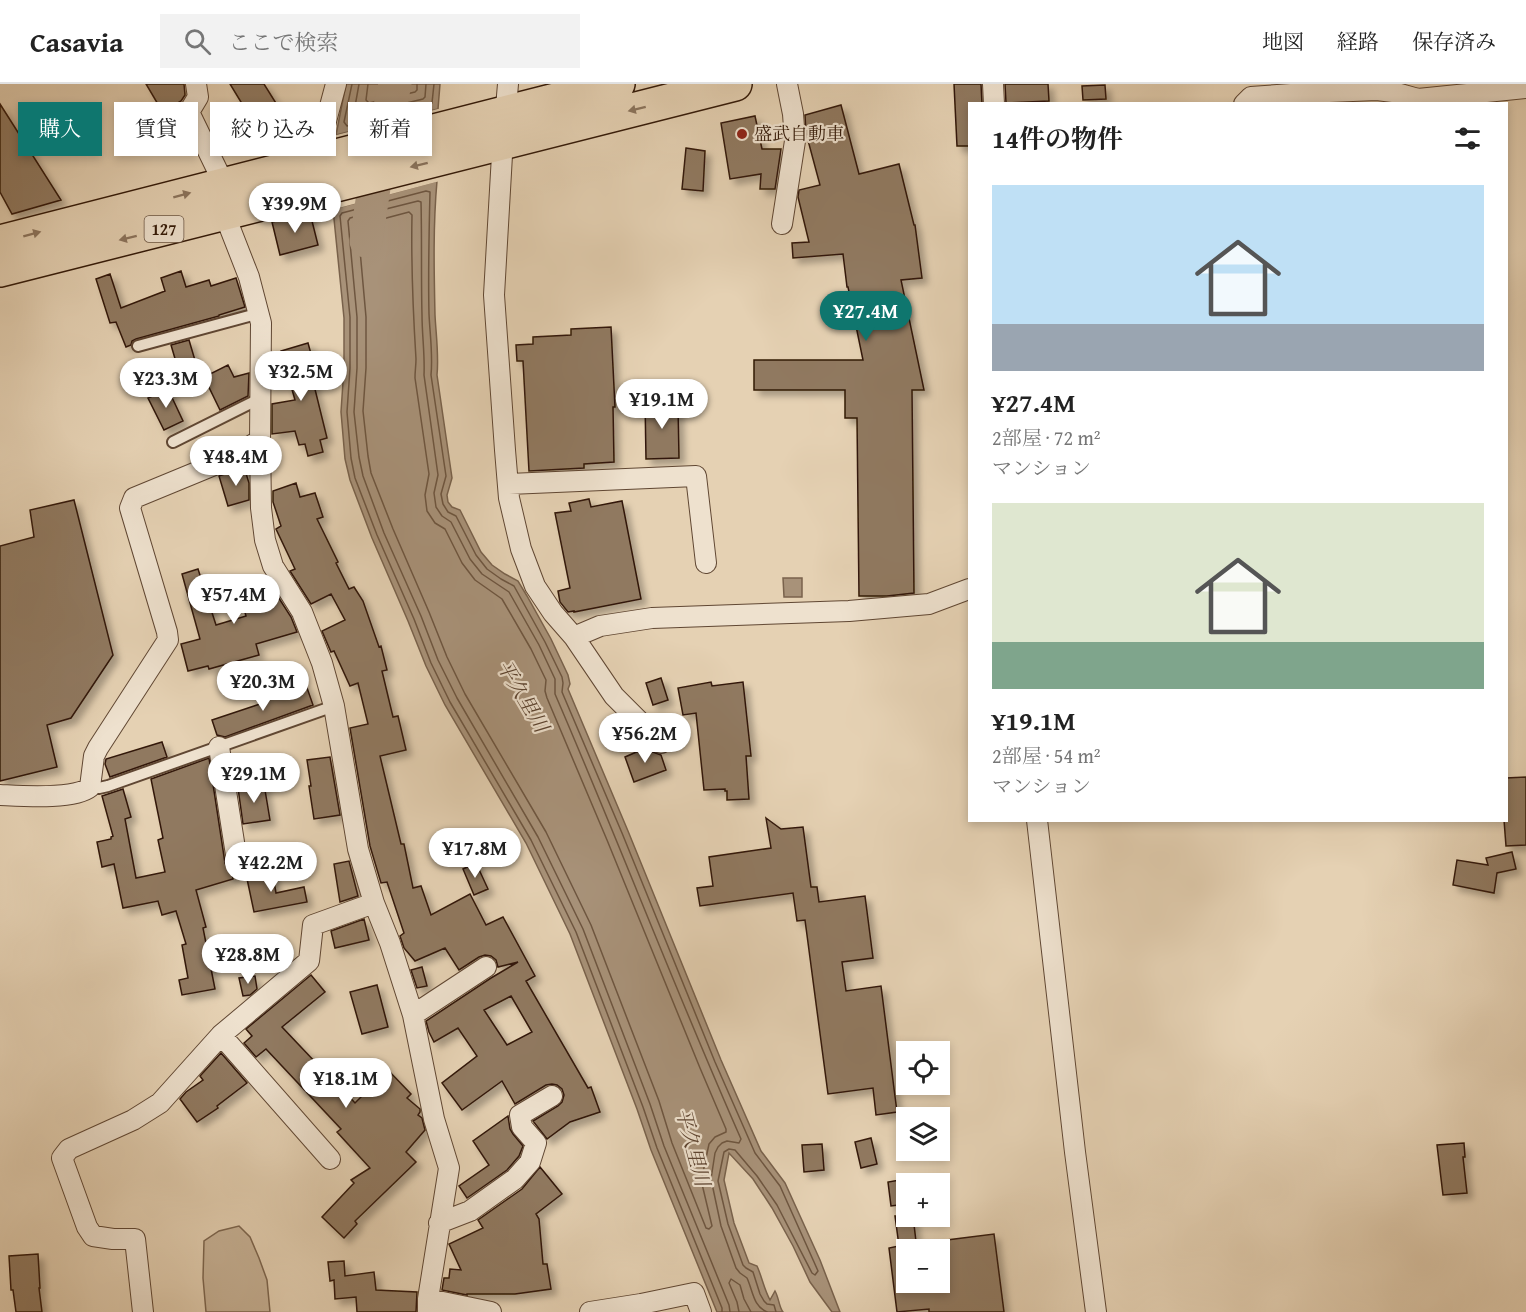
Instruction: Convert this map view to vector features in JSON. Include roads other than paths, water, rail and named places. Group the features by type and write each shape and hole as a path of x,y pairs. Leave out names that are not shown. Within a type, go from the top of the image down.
{"highway":[{"name":"127","path":"0,270 224,199 324,173 618,84"},
{"name":"127","path":"502,120 735,84"},
{"name":"127","path":"0,242 224,199"}],"street":[{"path":"196,84 198,97 189,112 224,199 260,313 261,508 265,540 273,566 302,612 322,663 334,706 358,849 413,1015 434,1119 449,1168 428,1306 491,1312"},
{"path":"324,173 322,136 336,84"},
{"path":"782,224 795,141 788,84"},
{"path":"993,84 994,102"},
{"path":"1246,102 1251,97 1304,93 1377,90 1418,99 1526,88"},
{"path":"502,120 494,295 509,498 521,549 535,586 553,613 574,637 614,696 661,744"},
{"path":"0,795 60,795 76,793 90,787 92,767 98,748 168,640 130,508 134,498 231,458 260,440"},
{"path":"509,484 696,476 706,563"},
{"path":"574,637 600,626 652,618 849,611 929,604 968,589"},
{"path":"219,747 237,861"},
{"path":"1037,822 1096,1312"},
{"path":"143,1312 135,1239 93,1236 87,1227 62,1158 69,1149 133,1120 160,1104 221,1035 309,961 313,925 374,903"},
{"path":"413,1015 486,967"},
{"path":"221,1035 330,1159"},
{"path":"439,1223 470,1211 515,1179 530,1162 536,1143 522,1127 520,1115 552,1096"},
{"path":"590,1312 694,1293 701,1312"}],"lane":[{"path":"138,346 260,313"},
{"path":"173,442 261,398"},
{"path":"90,787 108,786 334,706"}],"water":[{"path":"346,84 440,84 438,109 432,111 432,102 348,102 348,132 336,135"},
{"path":"437,181 434,248 437,375 452,478 447,495 448,502 452,507 460,510 481,552 492,565 518,581 551,639 568,675 570,684 568,689 721,1060 761,1151 785,1183 820,1260 840,1312 832,1312 810,1282 772,1208 753,1179 729,1153 724,1180 734,1223 749,1263 757,1266 770,1300 775,1291 783,1312 717,1312 651,1150 570,934 526,843 445,705 426,666 350,480 345,459 341,412 344,318 333,209"},
{"path":"783,578 802,578 802,597 784,597"}],"waterway":[{"name":"平久里川","path":"366,241 378,161 395,84"}],"place":[{"name":"盛武自動車","path":"742,134"}]}
